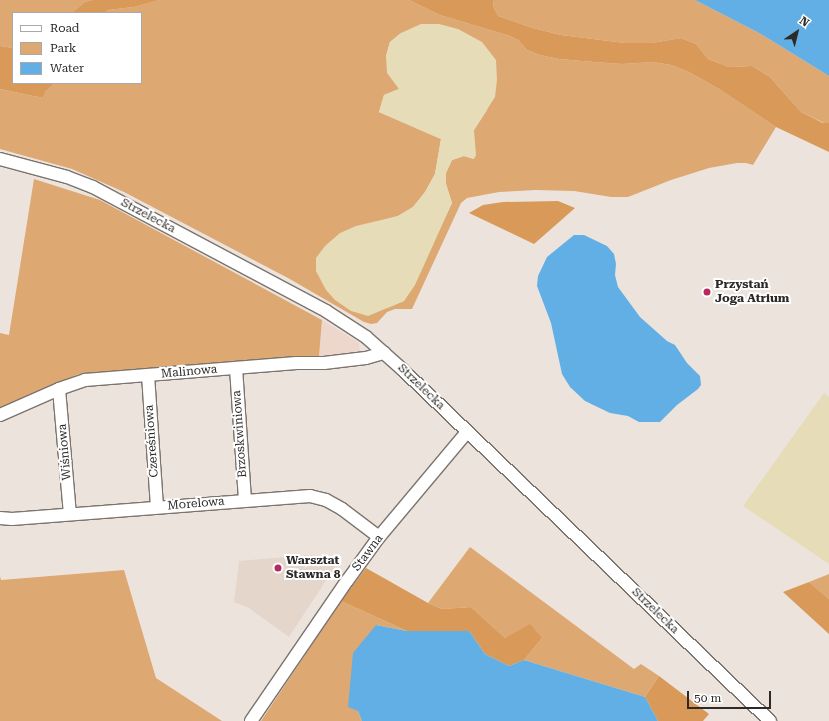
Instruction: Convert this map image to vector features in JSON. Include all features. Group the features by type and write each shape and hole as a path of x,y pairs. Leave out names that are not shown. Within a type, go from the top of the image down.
{"street":[{"name":"Strzelecka","path":"0,159 67,177 93,187 326,311 356,330 384,353 770,721"},
{"name":"Malinowa","path":"0,415 59,389 85,380 331,362 366,358 384,353"},
{"name":"Brzoskwiniowa","path":"236,368 245,500"},
{"name":"Czereśniowa","path":"148,375 157,507"},
{"name":"Wiśniowa","path":"59,389 70,514"},
{"name":"Stawna","path":"251,721 336,596 379,537 467,432"},
{"name":"Morelowa","path":"0,518 12,519 310,496 318,497 342,508 379,537"}],"shaded area":[{"path":"92,0 160,0 134,7 108,10 106,12 72,12 85,2"},
{"path":"409,0 494,0 493,6 498,16 533,28 561,35 625,43 652,43 681,38 696,44 708,59 729,67 752,66 770,77 801,112 823,123 829,123 829,152 776,127 719,89 689,72 671,65 653,62 622,64 594,62 559,59 540,55 527,50 518,40 510,36 440,15"},
{"path":"0,46 12,48 12,84 54,84 46,91 43,98 0,89"},
{"path":"558,201 575,208 534,244 469,213 483,205 503,202"},
{"path":"322,320 359,343 360,354 319,356"},
{"path":"310,555 340,559 289,637 249,608 234,602 239,561"},
{"path":"366,568 428,603 442,609 471,607 505,638 530,624 542,638 524,660 509,666 485,654 469,631 407,631 341,601"},
{"path":"809,582 829,599 829,634 783,592"},
{"path":"659,676 709,714 703,721 658,721 645,697"}],"green space":[{"path":"0,0 92,0 85,2 72,12 12,12 12,48 0,46"},
{"path":"160,0 409,0 440,15 510,36 518,40 527,50 540,55 559,59 594,62 622,64 653,62 671,65 689,72 719,89 776,127 753,165 737,163 709,168 671,180 628,197 611,197 574,191 536,190 499,192 467,198 461,203 412,309 395,309 387,312 377,323 371,324 364,322 288,278 124,192 72,169 0,149 0,89 43,98 46,91 54,84 142,84 142,12 106,12 108,10 134,7","holes":["401,33 487,110 474,130 474,159 464,156 452,160 446,173 446,184 452,203 404,301 387,308 380,221 398,216 413,207 425,192 435,174 441,139 379,112 384,95 399,89 386,56 390,42"]},
{"path":"494,0 695,0 759,33 829,76 829,123 824,123 801,112 770,77 752,66 729,67 708,59 696,44 681,38 652,43 625,43 561,35 533,28 498,16 493,6"},
{"path":"34,179 100,200 322,320 319,356 79,374 0,408 0,333 9,335"},
{"path":"470,547 634,669 641,664 659,676 645,697 524,660 542,638 505,638 471,607 442,609 428,603"},
{"path":"124,570 156,678 222,721 0,721 0,576 1,580"},
{"path":"829,574 829,599 809,582"},
{"path":"341,601 407,631 376,625 358,711 362,721 261,721"}],"sand":[{"path":"421,24 439,24 458,29 482,42 496,60 497,80 495,97 474,130 476,155 474,159 464,156 452,160 446,173 446,184 452,203 415,285 404,301 368,316 351,311 335,300 326,290 316,271 316,258 325,246 340,233 356,226 398,216 413,207 425,192 435,174 441,139 379,112 384,95 399,89 387,73 386,56 390,42 401,33"},
{"path":"824,393 829,397 829,564 743,506"}],"water":[{"path":"695,0 829,0 829,76 759,33"},
{"path":"574,235 584,235 607,246 614,254 616,264 615,275 618,287 640,317 667,341 675,345 687,363 700,376 701,385 698,389 677,405 660,422 639,422 628,416 610,413 585,401 570,387 562,374 551,323 537,286 538,276 547,257"},
{"path":"376,625 407,631 469,631 485,654 509,666 524,660 645,697 658,721 362,721 358,711 348,707 353,653"}],"place":[{"name":"Przystań Joga Atrium","path":"707,292"},
{"name":"Warsztat Stawna 8","path":"278,568"}]}
